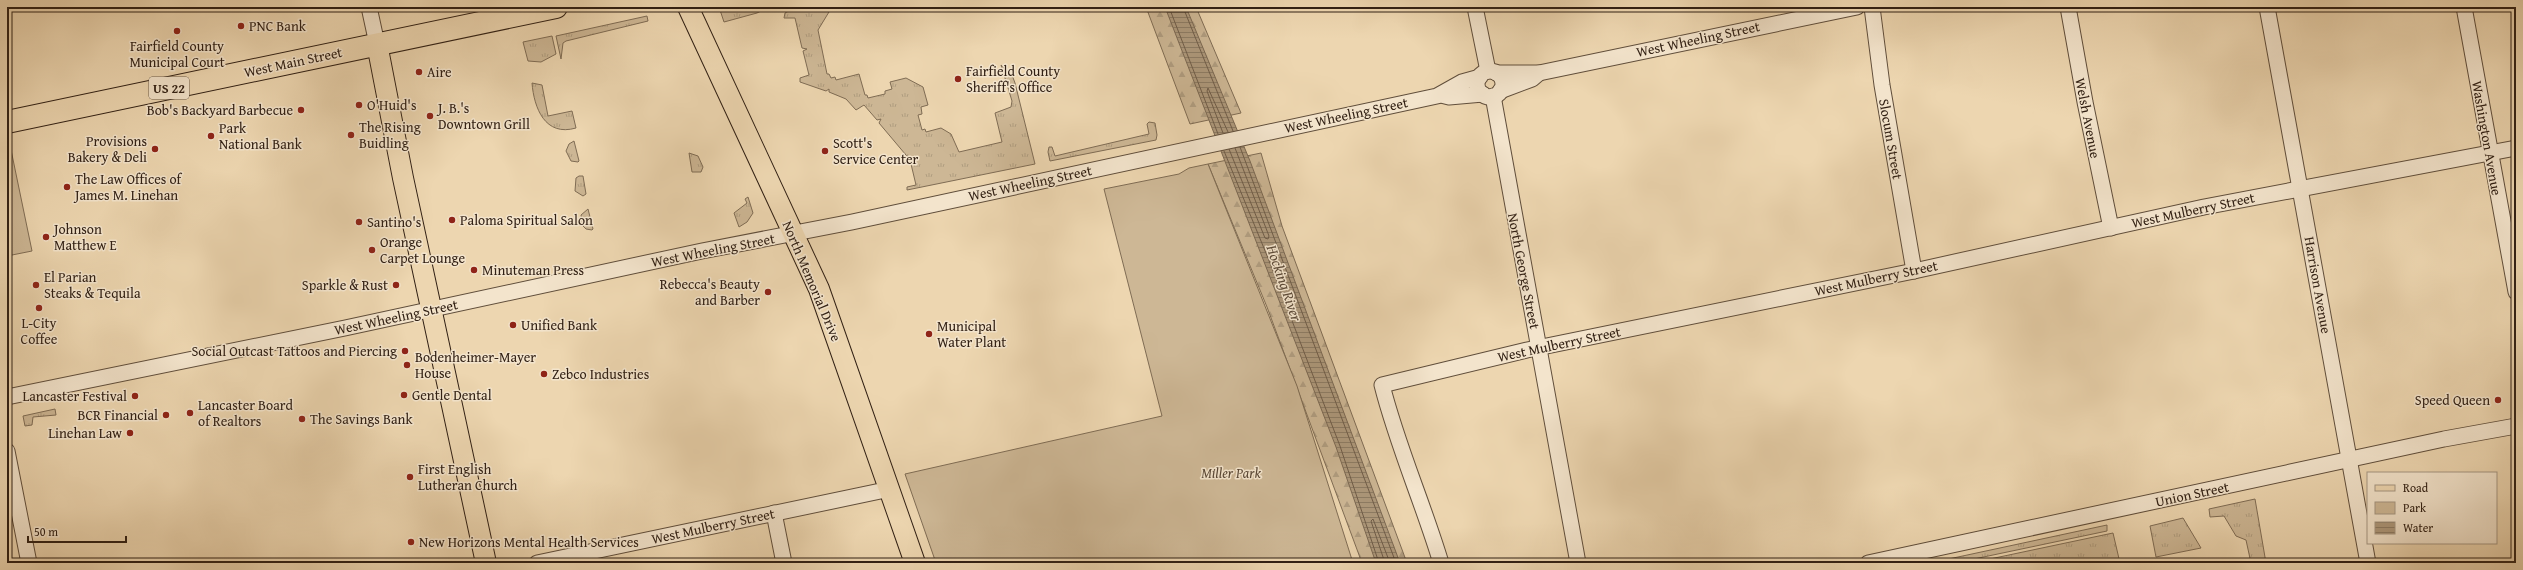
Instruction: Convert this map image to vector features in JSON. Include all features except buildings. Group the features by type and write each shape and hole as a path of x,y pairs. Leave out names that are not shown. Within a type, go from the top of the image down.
{"highway":[{"name":"West Main Street","path":"7,122 556,7"}],"main road":[{"name":"North Memorial Drive","path":"688,7 792,234 819,289 915,563"},
{"path":"377,44 403,178 433,308 486,563"}],"street":[{"path":"368,7 377,44"},
{"path":"1475,7 1488,74 1503,83 1492,94 1477,84 1488,74"},
{"name":"West Wheeling Street","path":"7,397 792,234 1441,95 1462,82 1488,74 1539,74 1857,7"},
{"name":"Slocum Street","path":"1872,7 1882,85 1914,271"},
{"name":"Welsh Avenue","path":"2068,7 2085,102 2111,228"},
{"name":"Harrison Avenue","path":"2267,7 2368,563"},
{"name":"Washington Avenue","path":"2464,7 2516,292"},
{"name":"West Wheeling Street","path":"1441,95 1449,97 1492,94 1532,79 1539,74"},
{"name":"North George Street","path":"1492,94 1578,563"},
{"name":"West Mulberry Street","path":"1441,563 1429,524 1387,407 1382,385 1538,348 1914,271 2301,188 2516,148"},
{"name":"Union Street","path":"1868,563 2516,426"},
{"path":"7,451 30,563"},
{"name":"West Mulberry Street","path":"537,563 890,489"},
{"path":"774,513 784,563"}],"green space":[{"path":"719,7 769,7 757,13 724,22"},
{"path":"796,7 832,7 818,30 827,74 829,74 831,78 835,77 836,80 859,74 865,95 867,95 868,98 885,94 885,91 892,89 890,82 906,78 923,87 928,105 921,107 922,114 918,115 922,130 925,129 926,132 941,128 951,134 959,152 1002,142 995,113 1011,107 1012,101 1001,65 1012,75 1015,83 1035,164 907,190 907,187 916,185 911,164 915,162 911,161 879,123 881,119 877,120 864,105 856,110 846,99 829,92 829,89 826,91 800,82 800,78 809,75 803,51 807,49 802,48 795,18 784,18 785,13"},
{"path":"1146,7 1196,7 1241,113 1190,124"},
{"path":"647,16 648,21 566,41 563,43 561,59 556,36"},
{"path":"552,36 556,54 541,62 528,61 523,42"},
{"path":"532,83 542,85 548,116 572,111 576,128 565,130 556,128 543,118 535,102"},
{"path":"1149,122 1155,123 1157,135 1156,140 1050,161 1048,152 1049,147 1052,147 1055,156 1149,134 1147,124"},
{"path":"574,141 578,162 571,161 566,151 569,144"},
{"path":"10,145 32,251 7,256 7,146"},
{"path":"689,153 698,156 703,167 701,172 692,172"},
{"path":"1261,153 1282,226 1407,563 1362,563 1267,307 1208,164"},
{"name":"Miller Park","path":"1208,164 1297,386 1353,563 936,563 905,474 1162,416 1104,189 1179,174 1189,168"},
{"path":"583,176 586,194 583,196 575,191 576,178"},
{"path":"748,197 753,213 747,222 739,227 734,213 747,203 745,199"},
{"path":"588,209 592,230 586,229 583,226 581,215"},
{"path":"55,409 56,415 33,417 32,425 25,426 23,416"},
{"path":"2255,499 2266,563 2251,563 2246,540 2236,536 2224,516 2210,517 2209,509"},
{"path":"2183,518 2201,548 2156,557 2150,526"},
{"path":"2107,525 2107,531 1955,563 1930,563"},
{"path":"2113,533 2120,563 1971,563"}],"water":[{"name":"Hocking River","path":"1165,7 1186,7 1250,161 1400,563 1376,563 1336,447"}],"place":[{"name":"PNC Bank","path":"241,26"},
{"name":"Fairfield County Municipal Court","path":"177,31"},
{"name":"Aire","path":"419,72"},
{"name":"Fairfield County Sheriff's Office","path":"958,79"},
{"name":"O'Huid's","path":"359,105"},
{"name":"Bob's Backyard Barbecue","path":"301,110"},
{"name":"J. B.'s Downtown Grill","path":"430,116"},
{"name":"The Rising Buidling","path":"351,135"},
{"name":"Park National Bank","path":"211,136"},
{"name":"Provisions Bakery & Deli","path":"155,149"},
{"name":"Scott's Service Center","path":"825,151"},
{"name":"The Law Offices of James M. Linehan","path":"67,187"},
{"name":"Paloma Spiritual Salon","path":"452,220"},
{"name":"Santino's","path":"359,222"},
{"name":"Johnson Matthew E","path":"46,237"},
{"name":"Orange Carpet Lounge","path":"372,250"},
{"name":"Minuteman Press","path":"474,270"},
{"name":"El Parian Steaks & Tequila","path":"36,285"},
{"name":"Sparkle & Rust","path":"396,285"},
{"name":"Rebecca's Beauty and Barber","path":"768,292"},
{"name":"L-City Coffee","path":"39,308"},
{"name":"Unified Bank","path":"513,325"},
{"name":"Municipal Water Plant","path":"929,334"},
{"name":"Social Outcast Tattoos and Piercing","path":"405,351"},
{"name":"Bodenheimer-Mayer House","path":"407,365"},
{"name":"Zebco Industries","path":"544,374"},
{"name":"Gentle Dental","path":"404,395"},
{"name":"Lancaster Festival","path":"135,396"},
{"name":"Speed Queen","path":"2498,400"},
{"name":"Lancaster Board of Realtors","path":"190,413"},
{"name":"BCR Financial","path":"166,415"},
{"name":"The Savings Bank","path":"302,419"},
{"name":"Linehan Law","path":"130,433"},
{"name":"First English Lutheran Church","path":"410,477"},
{"name":"New Horizons Mental Health Services","path":"411,542"}]}
